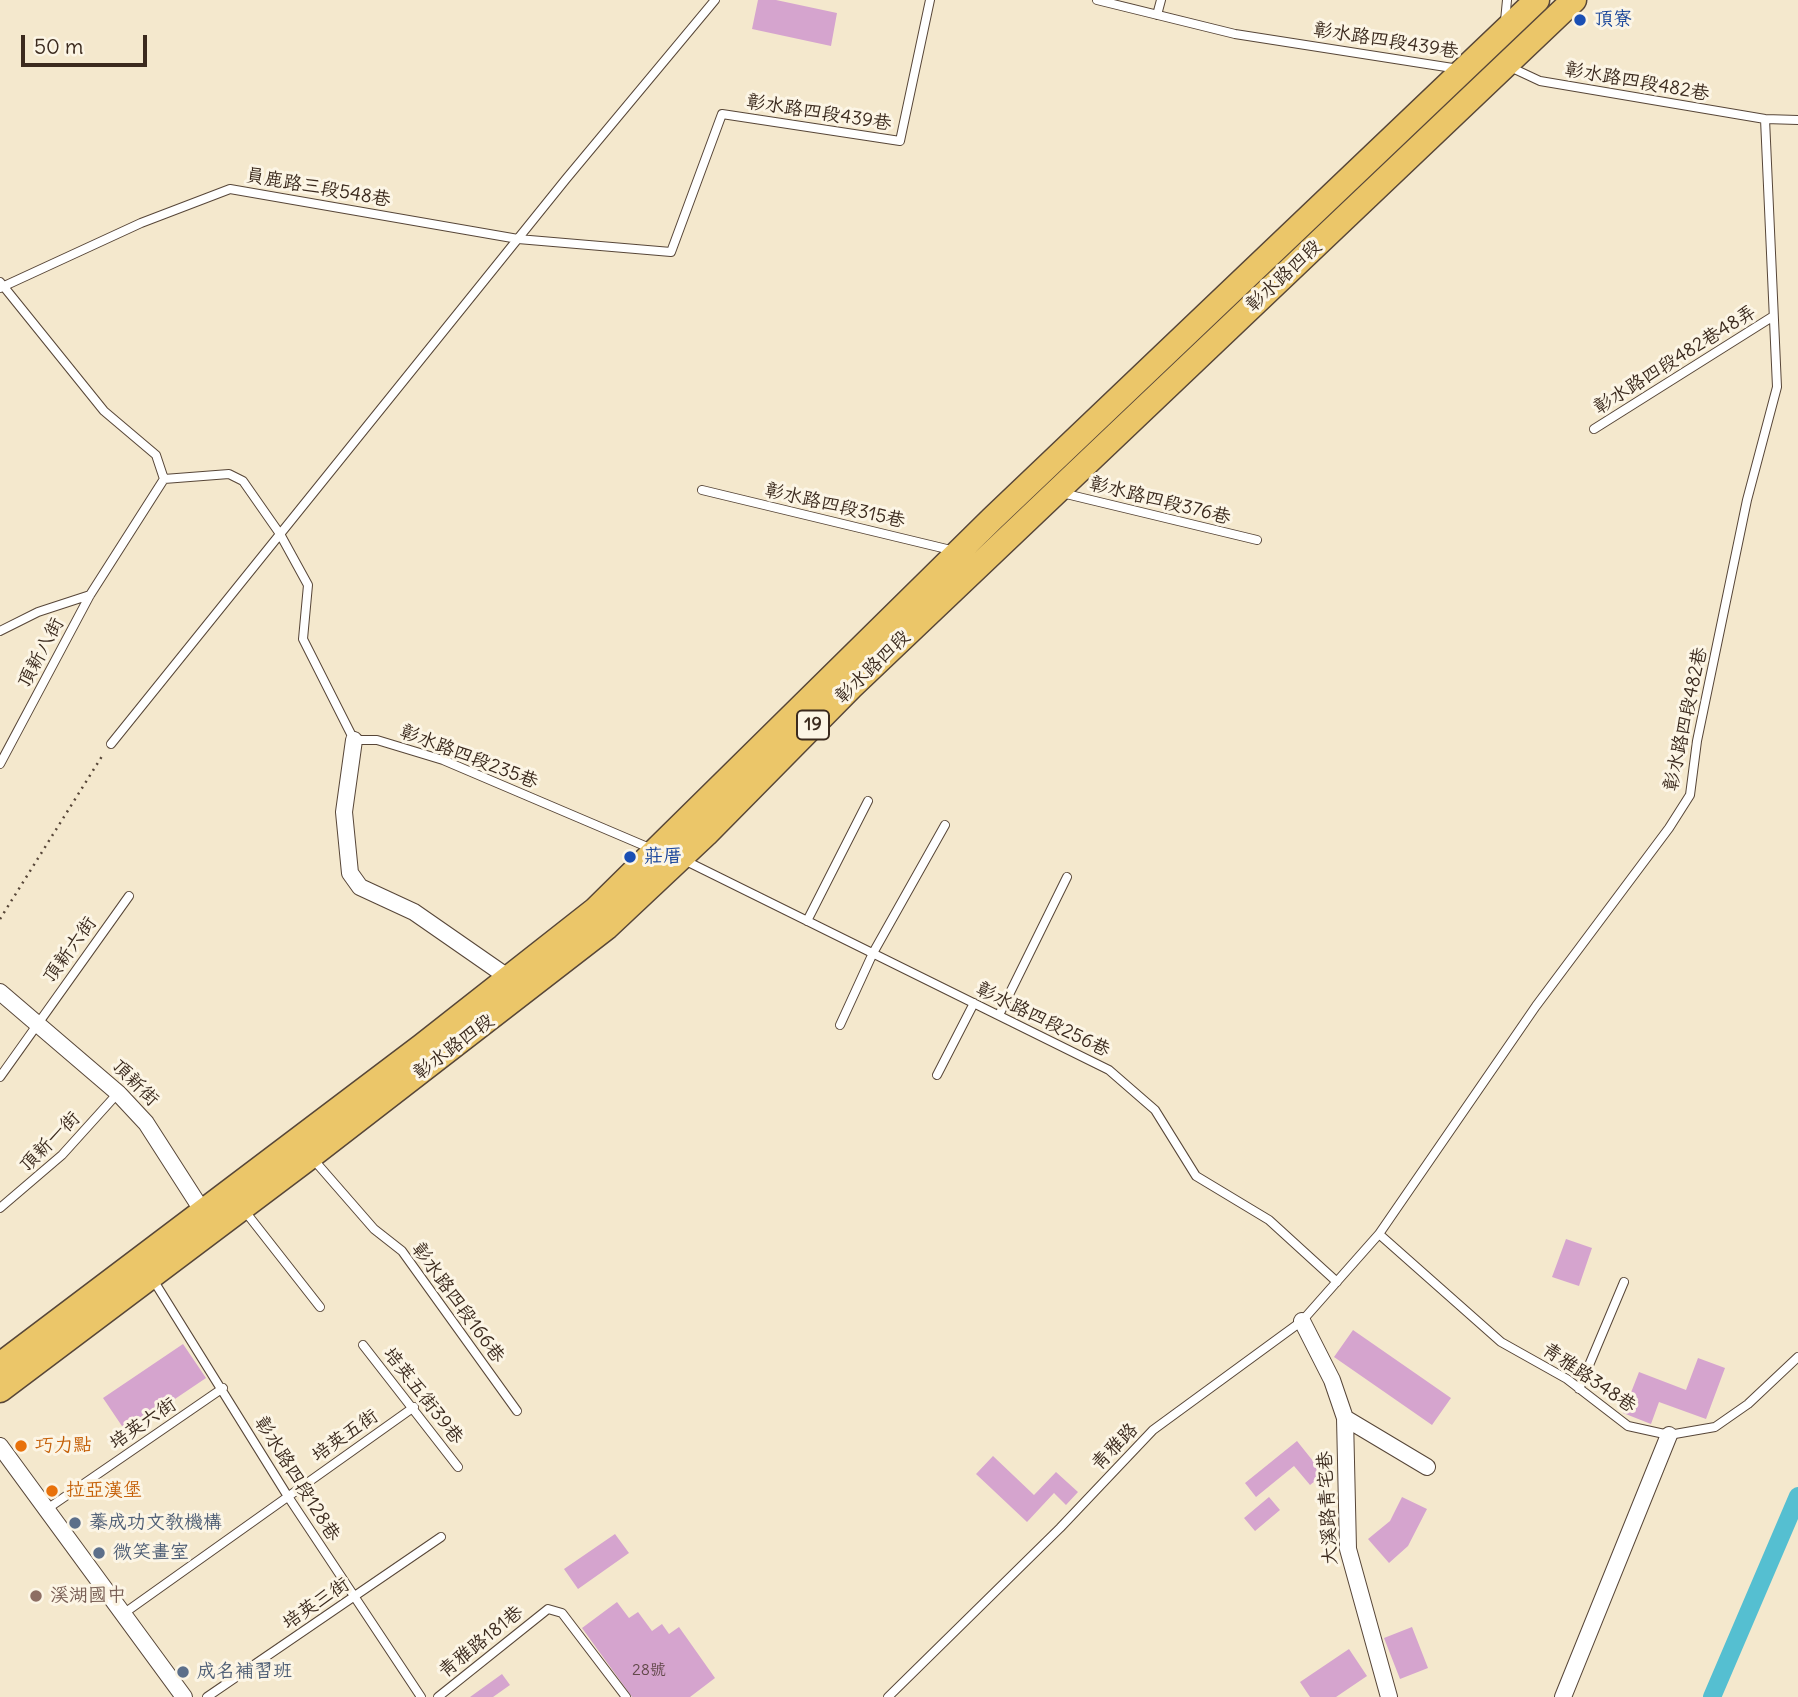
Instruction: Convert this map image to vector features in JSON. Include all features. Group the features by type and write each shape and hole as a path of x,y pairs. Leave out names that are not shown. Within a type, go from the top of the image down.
{"main road":[{"name":"彰水路四段","path":"0,1390 150,1276 207,1219 242,1207 607,927 668,855 959,552 1056,492 1505,48 1537,0"},
{"name":"彰水路四段","path":"0,1365 207,1219 668,855 851,687 1000,529 1463,69 1505,48 1574,0"}],"street":[{"path":"354,740 344,812 350,873 360,887 414,912 509,978"},
{"name":"頂新街","path":"0,992 118,1093 146,1124 207,1219"},
{"name":"大溪路青宅巷","path":"1302,1321 1332,1380 1345,1418 1348,1549 1389,1697"},
{"path":"1345,1418 1427,1467"},
{"path":"1563,1697 1670,1435"},
{"path":"0,1446 184,1697"}],"lane":[{"path":"111,744 715,0"},
{"name":"彰水路四段439巷","path":"519,239 671,252 722,114 900,141 930,0"},
{"name":"彰水路四段439巷","path":"1099,0 1235,34 1463,69 1505,48"},
{"path":"1157,15 1161,0"},
{"path":"1505,48 1507,0"},
{"name":"彰水路四段482巷","path":"1505,48 1540,81 1765,119 1798,120"},
{"name":"彰水路四段482巷","path":"1379,1234 1536,1006 1669,828 1690,795 1697,741 1730,594 1747,500 1777,387 1765,119"},
{"name":"員鹿路三段548巷","path":"164,479 156,456 104,411 2,285 141,223 230,189 519,239"},
{"name":"彰水路四段482巷48弄","path":"1594,429 1772,317"},
{"path":"0,631 38,612 90,595 164,479 229,474 243,481 280,534 307,585 303,639 354,740"},
{"name":"彰水路四段315巷","path":"702,491 959,552"},
{"name":"彰水路四段376巷","path":"1056,492 1257,540"},
{"name":"頂新八街","path":"0,764 90,595"},
{"name":"彰水路四段235巷","path":"354,740 377,740 443,760 668,855"},
{"path":"807,920 868,802"},
{"path":"840,1025 873,953 945,825"},
{"name":"彰水路四段256巷","path":"668,855 807,920 1110,1070 1155,1110 1196,1176 1269,1220 1337,1282"},
{"path":"999,1015 1067,877"},
{"name":"頂新六街","path":"0,1077 129,896"},
{"path":"937,1075 974,1003"},
{"name":"頂新一街","path":"0,1208 62,1155 118,1093"},
{"name":"彰水路四段166巷","path":"311,1156 374,1229 402,1251 517,1411"},
{"path":"242,1207 320,1307"},
{"name":"青雅路","path":"888,1697 1060,1528 1153,1430 1302,1321 1379,1234"},
{"name":"青雅路348巷","path":"1379,1234 1501,1342 1579,1389 1628,1426 1670,1435 1715,1427 1748,1404 1798,1357"},
{"name":"彰水路四段128巷","path":"150,1276 353,1598 421,1697"},
{"path":"1579,1389 1624,1282"},
{"name":"培英五街39巷","path":"363,1345 414,1407 458,1467"},
{"name":"培英六街","path":"47,1509 223,1388"},
{"name":"培英五街","path":"123,1614 414,1407"},
{"name":"培英三街","path":"207,1697 442,1537"},
{"name":"青雅路181巷","path":"438,1697 548,1609 562,1613 626,1697"}],"path":[{"path":"0,919 111,744"}],"building":[{"path":"758,0 776,0 837,13 831,46 752,29"},
{"path":"1566,1239 1592,1248 1579,1286 1552,1277"},
{"path":"1353,1330 1451,1398 1432,1425 1334,1357"},
{"path":"183,1344 206,1378 126,1432 103,1398"},
{"path":"1698,1358 1725,1368 1706,1419 1659,1402 1651,1424 1623,1413 1639,1372 1686,1390"},
{"path":"1297,1441 1313,1461 1319,1456 1330,1469 1310,1485 1294,1466 1256,1497 1245,1483"},
{"path":"993,1456 1034,1495 1056,1472 1078,1492 1066,1505 1054,1493 1027,1522 976,1474"},
{"path":"1269,1497 1280,1510 1255,1531 1244,1518"},
{"path":"1402,1497 1427,1509 1408,1546 1389,1563 1368,1539 1390,1521"},
{"path":"615,1534 629,1553 578,1589 564,1569"},
{"path":"617,1602 629,1618 638,1612 652,1631 662,1624 669,1634 679,1627 715,1678 690,1697 632,1697 582,1628"},
{"path":"1412,1627 1428,1668 1400,1679 1384,1638"},
{"path":"1349,1649 1367,1676 1336,1697 1310,1697 1300,1682"},
{"path":"502,1674 510,1685 493,1697 470,1697"}],"waterway":[{"path":"1712,1697 1798,1496"}],"place":[{"name":"頂寮","path":"1580,20"},
{"name":"莊厝","path":"630,857"},
{"name":"巧力點","path":"21,1446"},
{"name":"拉亞漢堡","path":"52,1491"},
{"name":"蓁成功文教機構","path":"75,1523"},
{"name":"微笑畫室","path":"99,1553"},
{"name":"溪湖國中","path":"36,1596"},
{"name":"成名補習班","path":"183,1672"}]}
